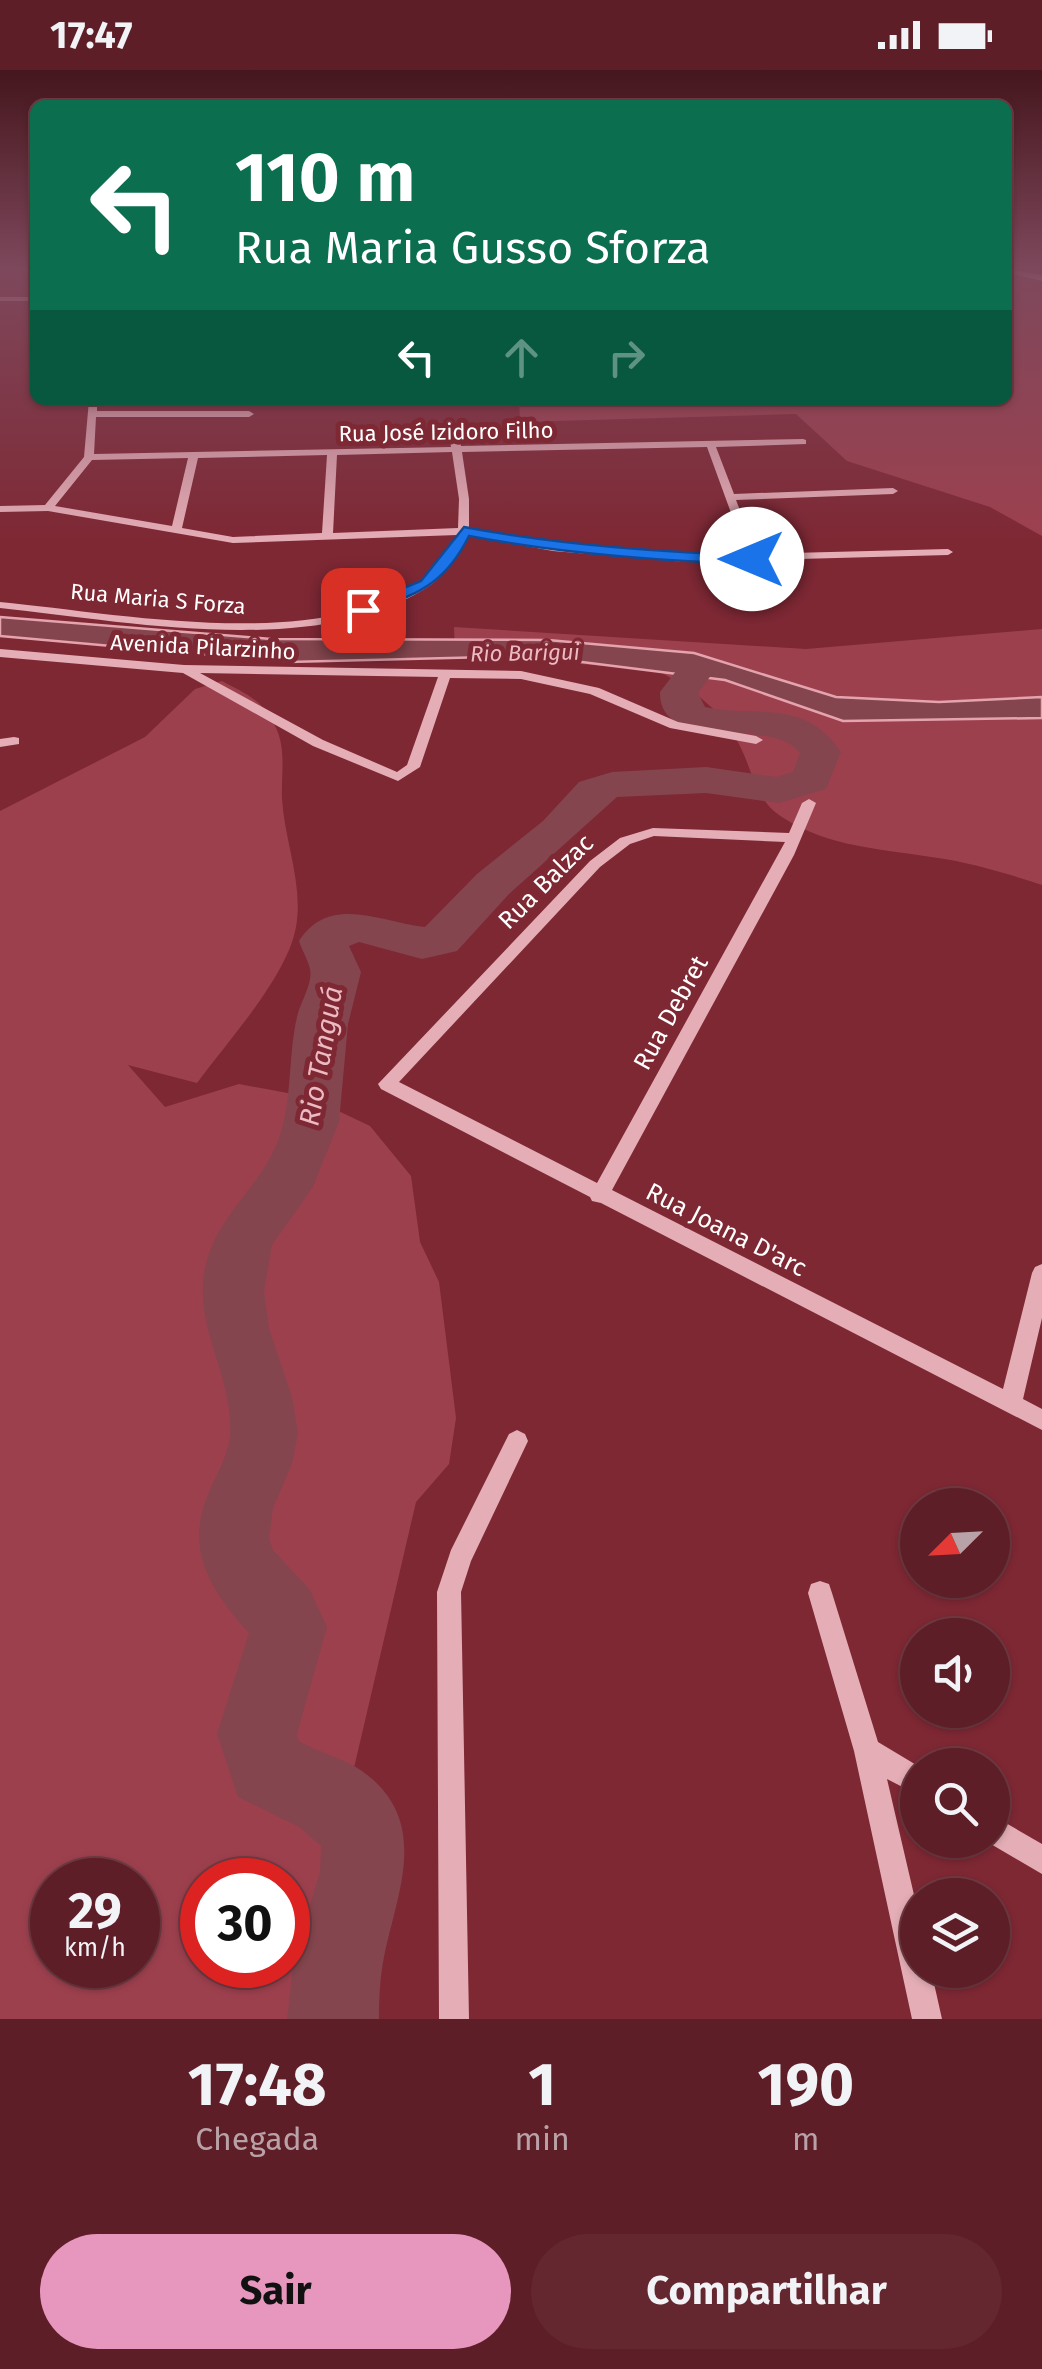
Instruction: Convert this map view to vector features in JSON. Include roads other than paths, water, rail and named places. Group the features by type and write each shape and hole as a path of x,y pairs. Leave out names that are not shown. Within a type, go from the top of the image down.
{"street":[{"path":"48,508 89,457 92,405"},
{"path":"92,414 249,414"},
{"path":"453,429 464,531"},
{"name":"Rua José Izidoro Filho","path":"89,457 332,455 803,442"},
{"path":"711,445 752,559"},
{"path":"327,537 332,455"},
{"path":"176,530 193,457"},
{"path":"730,497 893,491"},
{"path":"0,509 48,508 233,540 464,531 553,548 628,556 752,559 948,552"},
{"name":"Rua Maria S Forza","path":"0,605 191,626 277,628 329,620 396,600 426,584 450,558 464,531"},
{"name":"Avenida Pilarzinho","path":"0,653 184,670 446,672 539,679 594,692 675,726 756,740"},
{"path":"184,670 317,740 345,760 398,777 412,767 446,672"},
{"name":"Rua Debret","path":"599,1196 791,846 809,803"},
{"name":"Rua Balzac","path":"387,1084 595,864 625,842 653,832 791,846"},
{"name":"Rua Joana D'arc","path":"387,1084 1042,1420"},
{"path":"1011,1404 1042,1273"},
{"path":"454,2019 449,1592 460,1558 517,1441"},
{"path":"820,1593 867,1751 927,2019"},
{"path":"867,1751 900,1771"},
{"path":"1010,1840 1042,1860"}],"water":[{"name":"Rio Barigui","path":"0,617 271,639 548,640 694,653 836,697 939,702 1042,697 1042,718 843,721 725,680 534,656 288,662 0,636"}],"waterway":[{"name":"Rio Tanguá","path":"333,2019 339,1958 363,1872 361,1835 352,1818 335,1802 267,1768 257,1734 289,1627 241,1567 233,1539 238,1508 257,1464 264,1433 259,1397 234,1311 236,1266 250,1229 292,1171 307,1137 316,1092 322,1024 336,972 323,941 342,929 359,927 422,943 440,940 493,884 559,830 594,791 612,785 706,780 779,790 811,780 821,752 810,738 795,729 691,715 679,702 679,692 696,670"}]}
